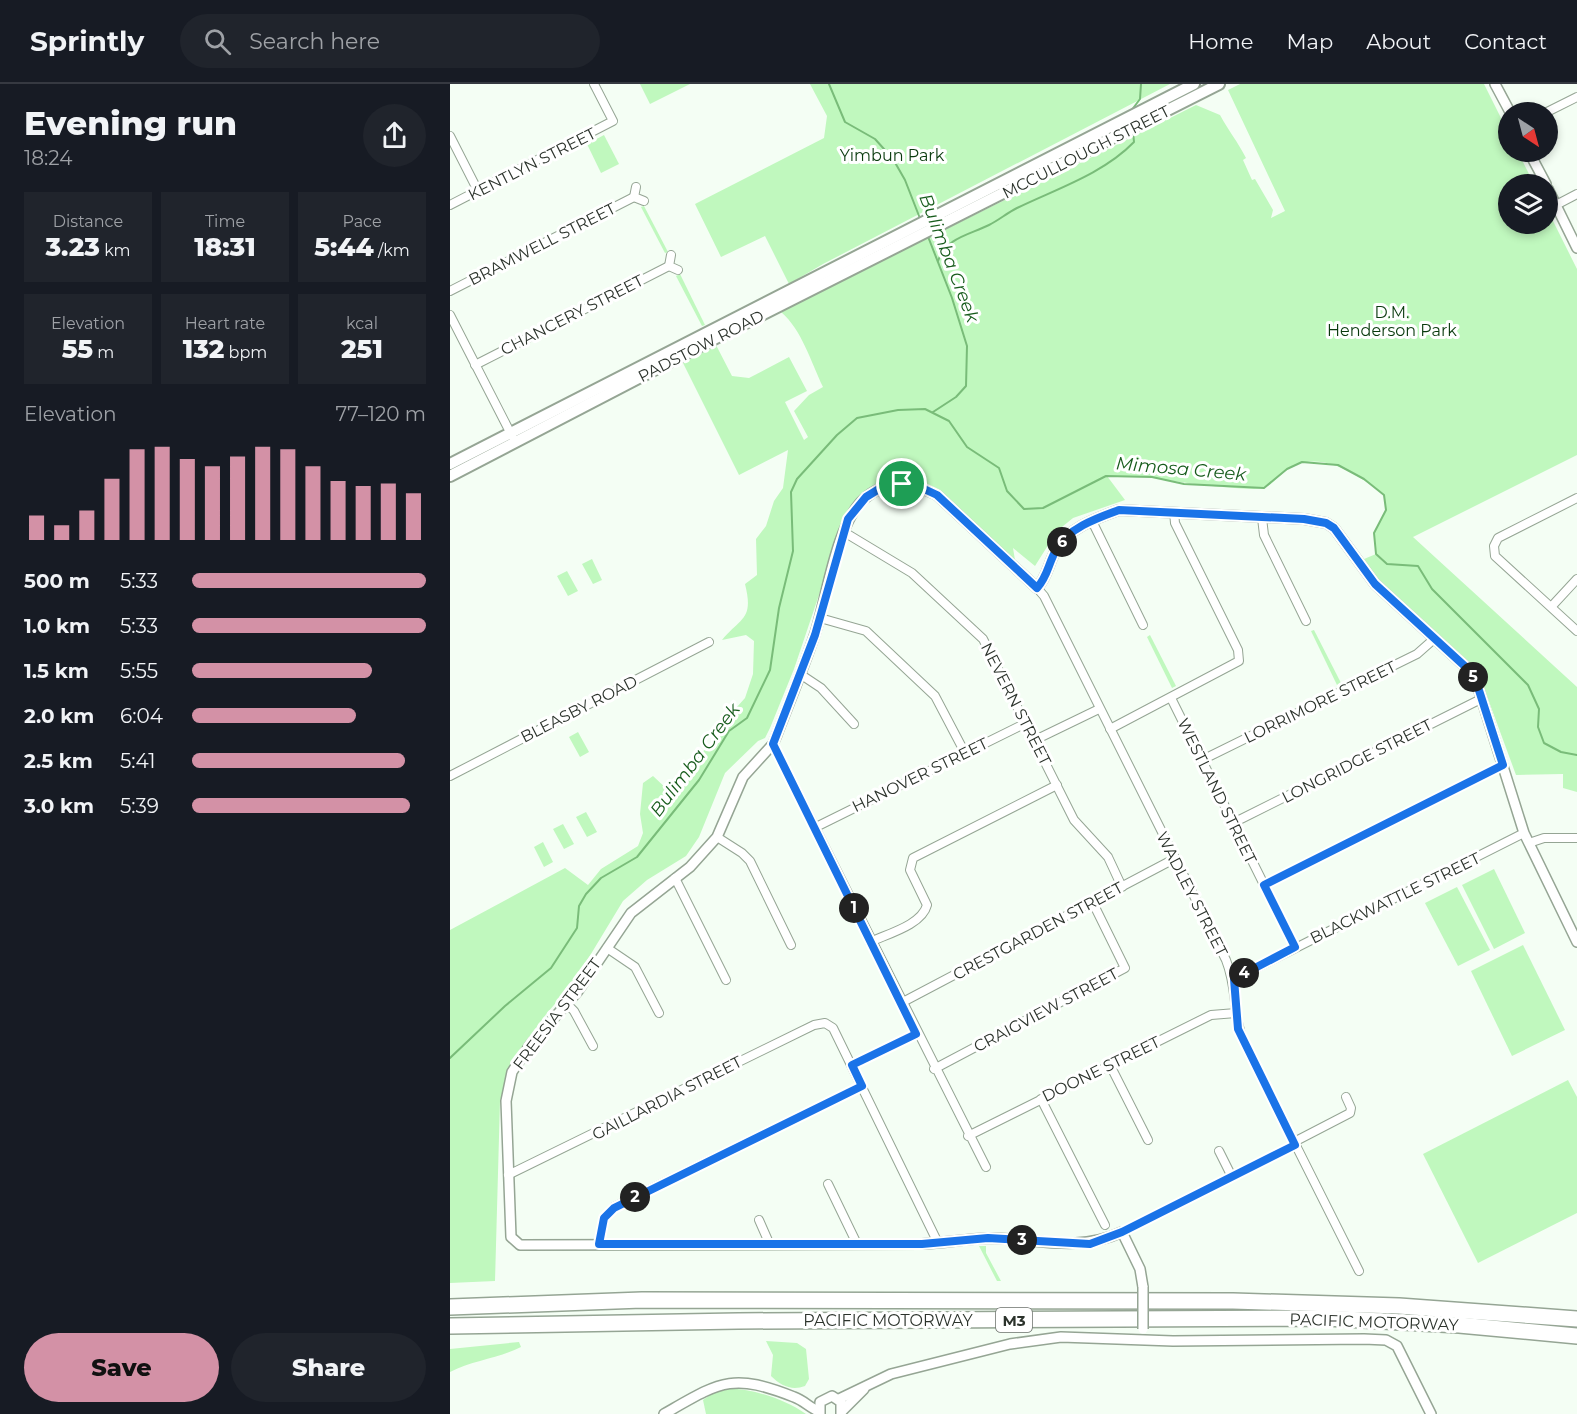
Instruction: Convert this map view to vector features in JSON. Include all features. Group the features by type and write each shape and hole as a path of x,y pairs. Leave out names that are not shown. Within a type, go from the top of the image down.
{"highway":[{"name":"PACIFIC MOTORWAY","path":"450,1307 642,1300 1301,1302 1460,1309 1577,1319"},
{"name":"PACIFIC MOTORWAY","path":"450,1326 750,1320 1325,1318 1459,1325 1577,1336"}],"main road":[{"name":"MCCULLOUGH STREET","path":"948,209 1194,84"},
{"name":"MCCULLOUGH STREET","path":"953,219 1219,84"},
{"name":"PADSTOW ROAD","path":"906,237 935,215 948,209"},
{"name":"PADSTOW ROAD","path":"450,465 513,438 906,237 940,226 953,219"},
{"name":"PADSTOW ROAD","path":"450,476 513,438"}],"street":[{"name":"KENTLYN STREET","path":"450,205 613,121 594,84"},
{"path":"1495,84 1505,102"},
{"path":"1558,107 1577,98"},
{"path":"450,136 478,191"},
{"name":"BRAMWELL STREET","path":"634,197 636,187"},
{"path":"1558,204 1577,194"},
{"name":"BRAMWELL STREET","path":"450,291 634,197 644,201"},
{"path":"1558,209 1577,248"},
{"path":"671,255 669,266 678,270"},
{"name":"CHANCERY STREET","path":"476,365 669,266"},
{"path":"450,315 513,438"},
{"path":"986,1167 916,1034 773,744 820,618 844,532 857,507 879,489 902,484 922,488 937,495 1037,588 1047,577 1056,550 1064,540 1092,521 1119,510 1316,520 1334,528 1375,584 1469,670 1481,699 1524,833 1576,938"},
{"path":"1577,498 1498,538 1494,546 1495,556 1577,631"},
{"path":"1110,729 1235,666 1239,661 1239,656 1175,523 1174,512"},
{"path":"1262,518 1264,535 1306,621"},
{"path":"1092,521 1143,625"},
{"name":"NEVERN STREET","path":"844,532 912,573 983,639 1074,820 1108,857 1122,887"},
{"path":"1552,606 1577,579"},
{"name":"WADLEY STREET","path":"1037,588 1044,596 1234,979 1236,1013 1244,1042 1359,1271"},
{"path":"820,618 866,631 935,696 965,753"},
{"name":"LORRIMORE STREET","path":"1202,760 1417,654 1434,639"},
{"name":"BLEASBY ROAD","path":"450,776 709,642"},
{"path":"800,674 821,688 854,724"},
{"name":"WESTLAND STREET","path":"1171,698 1295,947"},
{"name":"LONGRIDGE STREET","path":"1233,823 1481,699"},
{"path":"1035,740 1099,709"},
{"name":"HANOVER STREET","path":"814,828 1026,723"},
{"name":"FREESIA STREET","path":"599,1244 520,1245 512,1241 506,1101 512,1072 530,1045 567,1004 631,913 696,861 717,837 743,777 751,764 773,744"},
{"path":"1264,885 1503,765"},
{"path":"870,942 919,918 925,911 927,905 910,870 913,858 1057,785"},
{"name":"BLACKWATTLE STREET","path":"1234,979 1524,833"},
{"path":"717,837 750,861 791,945"},
{"path":"1529,843 1544,838 1577,838"},
{"name":"CRESTGARDEN STREET","path":"901,1004 1174,859"},
{"path":"675,878 726,980"},
{"name":"CRAIGVIEW STREET","path":"934,1069 1125,968 1093,903"},
{"path":"607,948 635,967 659,1013"},
{"path":"567,1004 574,1011 593,1046"},
{"name":"DOONE STREET","path":"968,1136 1211,1015 1236,1013"},
{"name":"GAILLARDIA STREET","path":"508,1175 814,1025 825,1023 833,1028 852,1065"},
{"path":"916,1034 852,1065 938,1243"},
{"path":"1110,1065 1148,1140"},
{"path":"862,1086 614,1208 604,1218 599,1244 938,1243 988,1238 1081,1244 1106,1239 1122,1232 1350,1113 1352,1108 1346,1097"},
{"path":"1041,1099 1105,1225"},
{"path":"1219,1151 1232,1176"},
{"path":"828,1184 857,1244"},
{"path":"759,1220 770,1245"},
{"path":"1122,1232 1140,1269 1143,1287 1143,1340"},
{"path":"664,1414 706,1390 732,1382 758,1384 819,1409 829,1396 839,1399 891,1374 1018,1343 1069,1337 1143,1340 1386,1340 1402,1353 1431,1414"},
{"path":"842,1412 865,1387"},
{"path":"839,1399 842,1412"}],"green space":[{"path":"640,84 690,84 650,104"},
{"name":"Yimbun Park","path":"810,84 1170,84 823,264 789,284 765,236 721,257 695,204 824,138 827,116"},
{"name":"D.M. Henderson Park","path":"1240,84 1484,84 1498,112 1498,162 1523,162 1529,174 1498,174 1498,234 1558,234 1558,231 1577,269 1577,455 1413,537 1577,687 1577,792 1563,788 1563,774 1516,775 1477,669 1376,577 1364,559 1376,554 1374,533 1386,510 1384,495 1351,472 1326,463 1313,461 1300,463 1288,469 1270,485 1254,489 1142,477 1107,476 1125,500 1073,518 1057,531 1035,566 1013,548 1015,560 936,488 922,484 923,480 913,466 898,478 864,495 847,512 794,669 770,728 765,738 758,741 725,773 699,837 686,856 647,880 623,901 574,982 547,1013 510,1064 500,1101 495,1281 450,1283 450,930 565,868 588,885 601,869 638,846 643,833 640,814 643,783 653,776 668,790 719,734 728,717 745,698 753,674 754,641 746,635 722,640 740,622 747,611 745,584 757,575 756,539 766,526 774,501 783,488 788,450 739,475 683,363 716,345 732,376 749,378 789,357 807,391 785,402 804,440 808,437 794,411 809,395 823,387 795,328 781,312 1196,105 1220,115 1246,158 1243,160 1252,180 1255,179 1273,210 1271,218 1285,211 1228,90"},
{"path":"604,135 619,164 601,173 587,144"},
{"path":"644,206 668,252 665,253 641,207"},
{"path":"680,274 705,325 702,326 676,276"},
{"path":"592,559 602,580 593,584 582,564"},
{"path":"567,571 578,591 568,596 557,576"},
{"path":"1314,630 1341,683 1337,685 1311,631"},
{"path":"1150,635 1176,686 1172,688 1147,637"},
{"path":"578,732 589,752 580,757 569,737"},
{"path":"586,812 597,832 587,837 576,817"},
{"path":"563,824 574,844 564,849 553,829"},
{"path":"543,842 553,862 544,867 534,847"},
{"path":"1494,869 1525,933 1494,949 1462,885"},
{"path":"1457,887 1490,950 1458,966 1425,903"},
{"path":"1523,945 1565,1030 1512,1056 1471,971"},
{"path":"1568,1080 1577,1097 1577,1213 1478,1263 1423,1154"},
{"path":"979,1246 986,1246 986,1253 1001,1281 997,1281"},
{"path":"766,1341 797,1343 806,1349 809,1379 805,1386 787,1387 771,1376 773,1355"},
{"path":"519,1342 521,1347 512,1351 450,1372 450,1349"},
{"path":"729,1388 769,1396 806,1414 706,1414 703,1400 716,1391"}],"waterway":[{"name":"Bulimba Creek","path":"829,84 845,122 875,139 893,159 905,180 921,221"},
{"path":"1131,111 1140,99 1141,84"},
{"path":"938,261 947,247 959,238 989,225 1017,208 1078,180 1108,163 1134,142 1133,131"},
{"name":"Bulimba Creek","path":"927,234 952,298 967,346 966,386 956,397 933,412"},
{"name":"Mimosa Creek","path":"450,1058 505,1006 551,968 577,928 579,906 586,894 601,878 637,857 699,780 729,731 747,718 770,670 779,608 793,551 791,492 797,479 837,435 857,418 898,410 925,409 949,421 967,447 999,468 1007,491 1024,509 1043,508 1106,476 1152,477 1184,484 1264,488 1287,469 1302,462 1338,465 1364,479 1384,495 1386,510 1374,533 1376,554 1387,564 1418,566 1432,589 1528,685 1539,709 1538,727 1544,743 1561,752 1577,755"}],"route":[{"path":"902,484 922,488 937,495 1037,588 1047,577 1056,550 1073,531 1119,510 1304,519 1326,523 1342,536 1375,584 1469,670 1476,681 1503,765 1264,885 1295,947 1234,979 1236,1013 1238,1029 1295,1145 1122,1232 1090,1244 988,1238 922,1244 599,1244 604,1218 614,1208 862,1086 852,1065 916,1034 773,744 815,635 848,519 866,497 879,489 902,484"}]}
